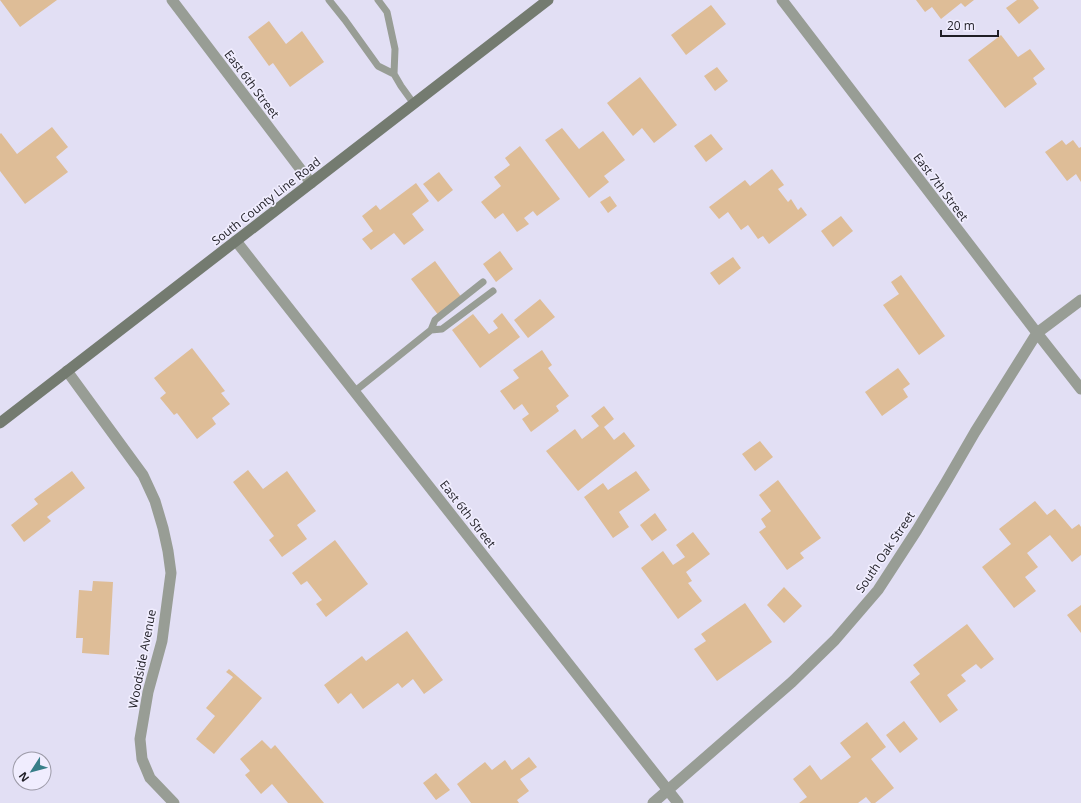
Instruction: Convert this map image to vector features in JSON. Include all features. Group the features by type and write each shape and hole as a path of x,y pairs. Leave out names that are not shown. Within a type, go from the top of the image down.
{"main road":[{"name":"South County Line Road","path":"0,423 548,0"}],"street":[{"name":"East 6th Street","path":"172,0 311,183"},
{"name":"East 7th Street","path":"782,0 1081,389"},
{"name":"East 6th Street","path":"236,241 678,803"},
{"name":"South Oak Street","path":"653,803 792,682 835,640 878,590 917,530 975,432 1037,333 1081,300"},
{"name":"Woodside Avenue","path":"67,371 143,475 156,501 163,528 168,551 170,573 162,641 148,692 140,739 142,759 150,778 174,803"}],"lane":[{"path":"329,0 378,66 394,74"},
{"path":"378,0 387,12 395,49 394,74 414,104"},
{"path":"355,392 431,330 435,320 484,282"},
{"path":"431,330 442,329 493,291"}],"building":[{"path":"0,0 57,0 20,27"},
{"path":"916,0 974,0 965,7 961,3 941,19 932,7 925,12"},
{"path":"1017,0 1033,0 1039,8 1019,24 1006,8"},
{"path":"711,5 726,24 686,55 671,35"},
{"path":"269,21 286,44 302,31 324,62 290,87 273,63 269,66 248,37"},
{"path":"1001,35 1018,57 1030,49 1045,69 1033,78 1037,84 1005,108 968,60"},
{"path":"717,67 728,81 715,91 704,76"},
{"path":"640,77 677,125 654,143 642,128 633,136 607,103"},
{"path":"52,127 68,147 56,157 68,172 25,204 0,171 0,134 1,133 17,154"},
{"path":"562,128 579,149 603,131 625,160 604,176 609,182 589,198 545,140"},
{"path":"711,134 723,149 706,162 694,146"},
{"path":"1062,140 1066,145 1073,140 1079,148 1081,147 1081,182 1076,174 1067,181 1045,152"},
{"path":"520,146 560,199 537,216 533,211 524,218 529,224 517,232 503,213 495,219 481,202 501,186 494,177 510,165 505,158"},
{"path":"772,169 784,185 778,189 788,202 791,199 798,210 801,207 807,215 769,244 763,236 758,239 748,225 741,230 728,212 719,219 709,207 745,180 750,186"},
{"path":"439,172 453,190 438,202 423,184"},
{"path":"416,183 429,201 412,214 424,230 404,245 394,233 371,250 362,239 373,231 362,216 376,205 380,210"},
{"path":"610,196 617,206 608,213 600,202"},
{"path":"841,216 853,231 833,247 821,231"},
{"path":"500,251 513,269 496,282 483,264"},
{"path":"733,257 741,268 719,285 710,273"},
{"path":"435,261 462,298 439,316 411,279"},
{"path":"901,275 945,336 919,355 883,305 899,294 891,282"},
{"path":"540,299 555,317 528,338 514,320"},
{"path":"502,313 520,337 480,368 452,330 473,314 489,334 498,328 493,321"},
{"path":"192,348 225,391 221,393 230,404 212,418 216,424 197,439 177,413 174,415 160,398 166,393 154,378"},
{"path":"542,350 552,365 548,368 569,396 556,406 559,411 531,432 522,419 529,414 522,404 514,410 500,391 519,378 513,370"},
{"path":"898,368 910,384 903,389 908,397 882,416 865,392"},
{"path":"604,406 614,419 604,427 614,440 624,432 635,446 578,491 546,451 575,429 582,439 599,426 591,416"},
{"path":"760,441 773,457 755,471 742,454"},
{"path":"248,470 263,489 287,471 316,511 297,525 307,539 282,557 269,540 274,536 233,482"},
{"path":"72,471 85,488 47,517 51,521 24,542 11,525 38,504 34,499"},
{"path":"636,471 650,490 619,512 629,527 613,538 584,497 603,483 608,490"},
{"path":"778,480 821,538 800,553 804,558 787,570 759,532 766,527 761,519 771,511 759,495"},
{"path":"1035,501 1047,515 1055,509 1072,529 1079,524 1081,527 1081,555 1072,562 1050,535 1027,553 1038,567 1025,577 1036,591 1014,608 982,567 1011,544 999,529"},
{"path":"655,513 667,530 652,541 640,525"},
{"path":"693,532 710,554 686,572 692,581 688,583 702,601 678,619 641,568 663,551 673,565 685,557 676,545"},
{"path":"335,540 368,584 326,617 316,604 322,600 307,581 301,585 292,573"},
{"path":"93,581 113,582 109,655 82,653 83,638 76,638 79,590 92,591"},
{"path":"784,587 802,606 784,623 767,605"},
{"path":"745,603 772,642 717,681 694,649 706,641 701,634"},
{"path":"1081,605 1081,633 1067,615"},
{"path":"967,624 994,659 981,669 976,664 961,675 966,681 947,695 958,710 940,723 910,682 920,674 913,665"},
{"path":"407,631 443,680 424,694 413,679 402,688 398,683 363,709 351,693 338,704 324,685 362,656 366,661"},
{"path":"229,669 262,698 214,754 196,739 215,716 206,708 233,677 226,672"},
{"path":"904,721 918,739 900,753 886,735"},
{"path":"867,722 886,747 871,759 894,788 875,803 871,803 866,797 858,803 799,803 807,797 793,779 810,765 821,780 851,757 840,743"},
{"path":"262,740 271,749 275,745 324,803 288,803 272,784 261,794 245,775 250,771 240,759"},
{"path":"529,757 537,767 520,779 529,791 517,800 519,803 471,803 457,784 485,762 492,770 505,760 512,770"},
{"path":"436,773 450,790 436,800 423,783"}]}
